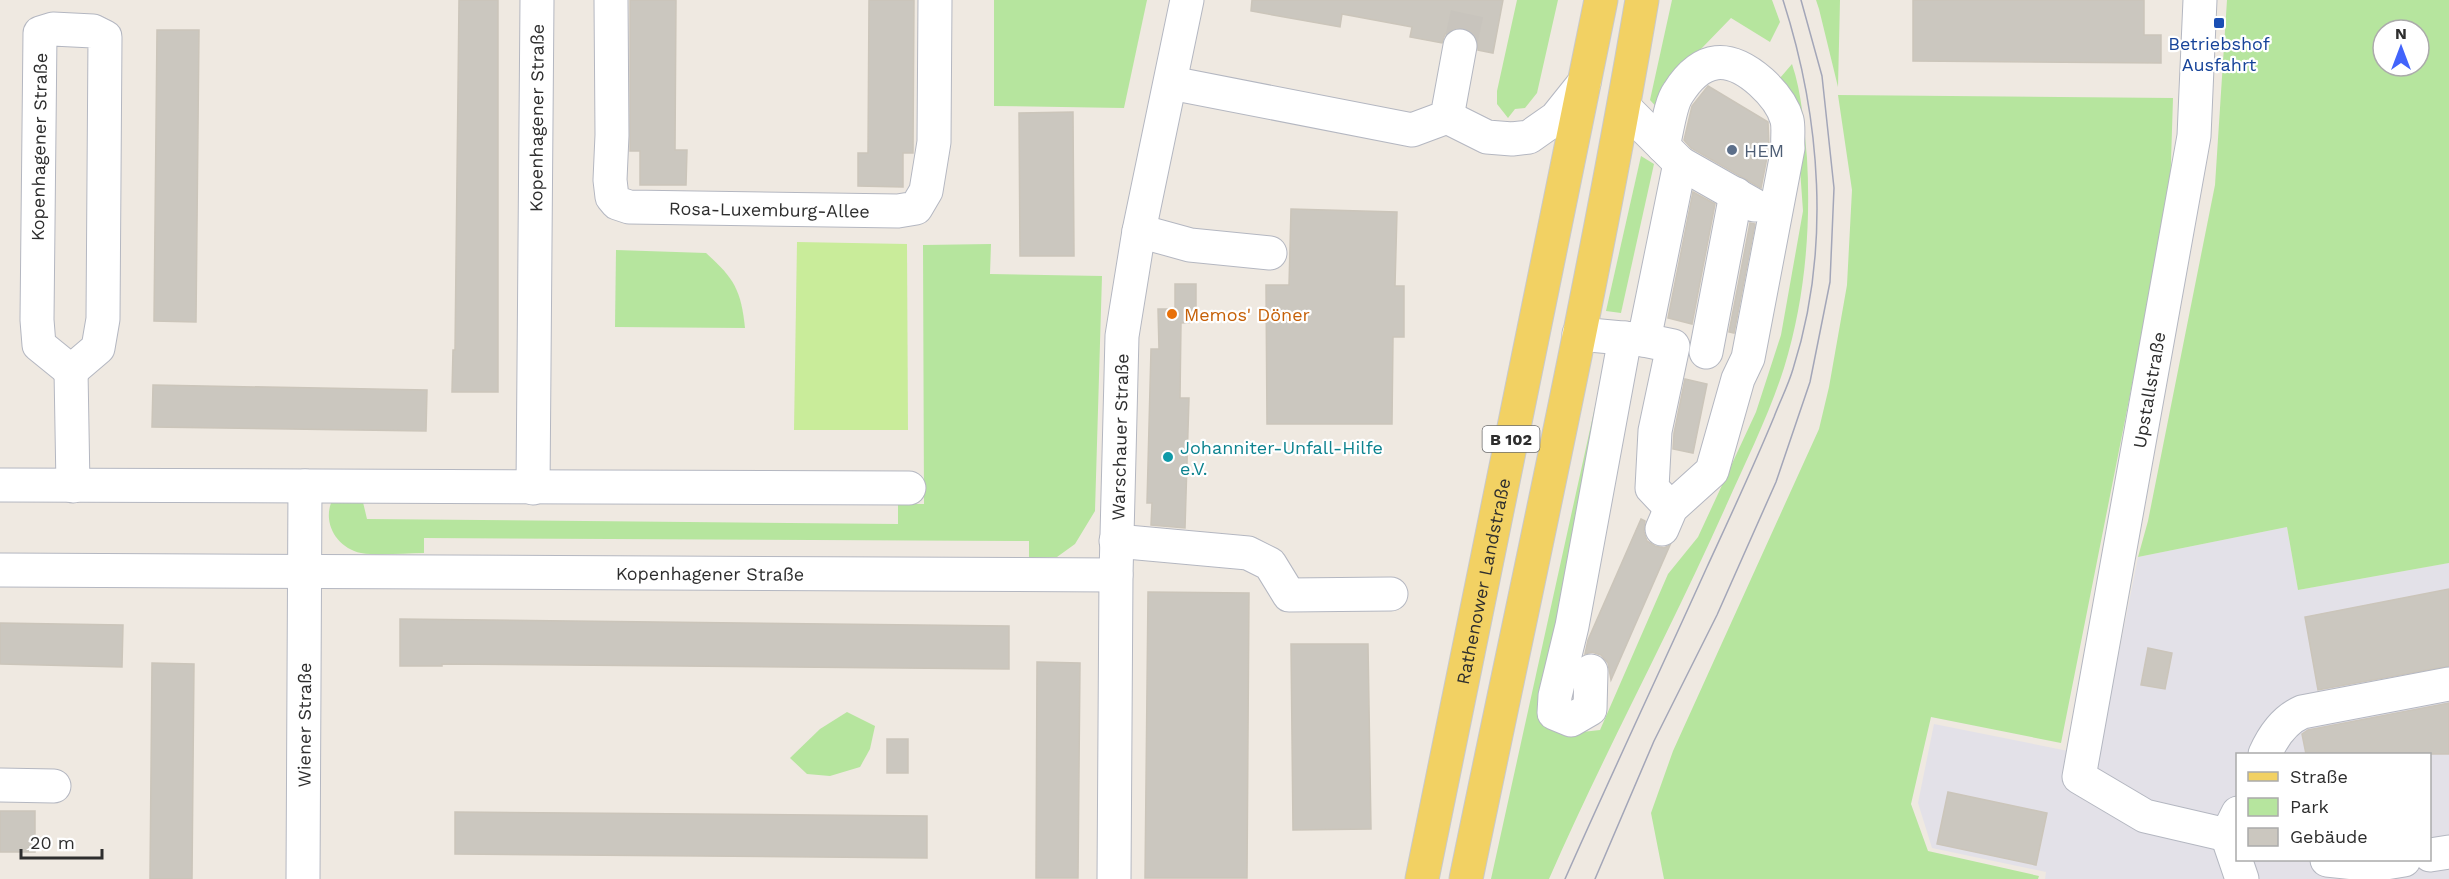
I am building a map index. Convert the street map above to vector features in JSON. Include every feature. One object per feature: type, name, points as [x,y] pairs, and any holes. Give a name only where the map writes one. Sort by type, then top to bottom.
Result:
[{"type":"main road","name":"Rathenower Landstraße","points":[[1422,879],[1601,0]]},
{"type":"main road","name":"B 102","points":[[1466,879],[1579,334],[1624,107],[1642,0]]},
{"type":"street","name":"Kopenhagener Straße","points":[[533,488],[537,0]]},
{"type":"street","name":"Rosa-Luxemburg-Allee","points":[[611,0],[610,180],[612,197],[617,203],[629,207],[898,211],[916,208],[926,191],[934,142],[935,0]]},
{"type":"street","name":"Warschauer Straße","points":[[1114,879],[1116,541],[1122,336],[1139,231],[1187,0]]},
{"type":"street","name":"Upstallstraße","points":[[2200,0],[2194,136],[2079,777],[2145,816],[2234,829]]},
{"type":"street","name":"Kopenhagener Straße","points":[[53,29],[93,31],[105,37],[103,319],[98,348],[71,371],[39,345],[37,320],[40,33],[53,29]]},
{"type":"street","points":[[1447,117],[1460,46]]},
{"type":"street","points":[[1581,674],[1572,626],[1648,341],[1671,155],[1676,94],[1698,68],[1711,63],[1728,62],[1747,69],[1773,92],[1787,120],[1788,148],[1748,358],[1738,379],[1712,471],[1666,518],[1652,488],[1655,431],[1648,341]]},
{"type":"street","points":[[1171,83],[1412,130],[1447,117],[1487,137],[1512,139],[1529,137],[1556,118],[1584,83]]},
{"type":"street","points":[[1624,107],[1671,155],[1774,216]]},
{"type":"street","points":[[1706,352],[1736,194]]},
{"type":"street","points":[[1139,231],[1190,245],[1270,253]]},
{"type":"street","points":[[1579,334],[1648,341],[1748,358]]},
{"type":"street","points":[[71,371],[73,486]]},
{"type":"street","points":[[0,485],[909,488]]},
{"type":"street","points":[[304,571],[305,486]]},
{"type":"street","points":[[1116,541],[1248,553],[1270,564],[1289,595],[1391,594]]},
{"type":"street","name":"Kopenhagener Straße","points":[[0,570],[1116,575]]},
{"type":"street","name":"Wiener Straße","points":[[303,879],[304,571]]},
{"type":"street","points":[[2265,753],[2272,739],[2284,724],[2291,717],[2302,712],[2449,684]]},
{"type":"street","points":[[0,785],[54,786]]},
{"type":"street","points":[[2431,855],[2449,852]]},
{"type":"street","points":[[2239,861],[2242,879]]},
{"type":"street","points":[[2336,861],[2373,865],[2398,861]]},
{"type":"shaded area","points":[[2287,527],[2298,590],[2449,563],[2449,879],[2045,879],[2046,872],[1932,848],[1918,803],[1934,724],[2098,757],[2138,557]]},
{"type":"green space","points":[[994,0],[1147,0],[1124,108],[994,106]]},
{"type":"green space","points":[[1517,0],[1558,0],[1537,93],[1525,108],[1515,109],[1508,118],[1497,104],[1497,91]]},
{"type":"green space","points":[[1672,0],[1772,0],[1780,22],[1770,42],[1731,18],[1671,80],[1662,113],[1650,100]]},
{"type":"green space","points":[[1816,0],[1840,0],[1838,87],[1819,9]]},
{"type":"green space","points":[[2227,0],[2449,0],[2449,563],[2298,590],[2287,527],[2138,557],[2148,521],[2215,185]]},
{"type":"green space","points":[[1792,64],[1804,122],[1808,184],[1807,237],[1797,316],[1778,386],[1705,553],[1549,879],[1491,879],[1600,384],[1564,734],[1600,730],[1668,574],[1698,537],[1756,412],[1781,335],[1803,211],[1795,99],[1780,78]]},
{"type":"green space","points":[[1838,95],[2173,98],[2170,193],[2061,743],[1931,717],[1911,804],[1928,851],[2039,876],[2038,879],[1664,879],[1651,813],[1673,751],[1819,429],[1829,387],[1847,285],[1852,190]]},
{"type":"green space","points":[[1641,156],[1654,164],[1621,313],[1606,311]]},
{"type":"green space","points":[[797,242],[907,244],[908,430],[794,430]]},
{"type":"green space","points":[[991,244],[990,274],[1102,276],[1095,511],[1075,544],[1057,557],[1029,558],[1029,541],[424,538],[424,553],[376,554],[353,550],[339,541],[334,534],[329,511],[331,503],[341,498],[362,498],[367,519],[898,524],[898,504],[924,504],[923,245]]},
{"type":"green space","points":[[616,250],[706,253],[730,278],[741,304],[745,328],[615,327]]},
{"type":"green space","points":[[847,712],[875,726],[870,749],[860,767],[830,776],[807,774],[790,758],[820,729]]},
{"type":"building","points":[[459,0],[498,0],[498,392],[452,392],[453,350],[455,350]]},
{"type":"building","points":[[630,0],[676,0],[675,150],[687,150],[686,185],[640,185],[640,151],[630,151]]},
{"type":"building","points":[[869,0],[914,0],[913,153],[903,153],[903,187],[858,186],[858,153],[868,153]]},
{"type":"building","points":[[1252,0],[1503,0],[1493,53],[1478,50],[1477,39],[1473,32],[1464,28],[1453,29],[1445,34],[1442,43],[1410,37],[1412,27],[1342,14],[1340,27],[1251,11]]},
{"type":"building","points":[[1913,0],[2144,0],[2144,35],[2161,35],[2161,63],[1913,61]]},
{"type":"building","points":[[157,30],[199,30],[196,322],[154,321]]},
{"type":"building","points":[[1708,86],[1768,122],[1769,147],[1761,188],[1691,148],[1684,140],[1692,106]]},
{"type":"building","points":[[1073,112],[1074,256],[1020,256],[1019,113]]},
{"type":"building","points":[[1693,192],[1715,204],[1692,324],[1668,318]]},
{"type":"building","points":[[1291,209],[1397,212],[1395,286],[1404,286],[1404,337],[1393,337],[1392,424],[1267,424],[1266,285],[1289,285]]},
{"type":"building","points":[[1750,223],[1755,224],[1734,333],[1729,332]]},
{"type":"building","name":"Johanniter-Unfall-Hilfe e.V.","points":[[1175,284],[1196,284],[1196,322],[1181,323],[1180,398],[1189,398],[1185,528],[1151,525],[1152,503],[1147,503],[1151,349],[1159,349],[1158,309],[1175,309]]},
{"type":"building","points":[[1685,379],[1707,384],[1693,453],[1673,449]]},
{"type":"building","points":[[153,385],[427,390],[426,431],[152,427]]},
{"type":"building","points":[[1641,519],[1645,521],[1644,532],[1647,541],[1664,548],[1670,545],[1611,680],[1608,663],[1601,655],[1592,652],[1585,654],[1588,640]]},
{"type":"building","points":[[2449,589],[2449,666],[2318,690],[2305,617]]},
{"type":"building","points":[[1148,592],[1249,593],[1247,878],[1145,878]]},
{"type":"building","points":[[400,619],[1009,626],[1009,669],[442,664],[442,666],[400,666]]},
{"type":"building","points":[[0,623],[123,625],[122,667],[0,664]]},
{"type":"building","points":[[1291,644],[1368,644],[1371,829],[1293,830]]},
{"type":"building","points":[[2148,648],[2172,653],[2165,689],[2141,685]]},
{"type":"building","points":[[1037,662],[1080,663],[1078,878],[1036,878]]},
{"type":"building","points":[[152,663],[194,664],[192,879],[150,879]]},
{"type":"building","points":[[2449,703],[2449,754],[2306,753],[2302,734],[2308,730]]},
{"type":"building","points":[[887,739],[908,739],[908,773],[887,773]]},
{"type":"building","points":[[1948,792],[2047,813],[2036,865],[1937,844]]},
{"type":"building","points":[[0,811],[35,811],[35,852],[0,852]]},
{"type":"building","points":[[455,812],[927,816],[927,858],[455,854]]},
{"type":"tunnel","points":[[1460,46],[1470,0]]},
{"type":"tram line","points":[[1565,879],[1758,455],[1791,375],[1805,324],[1813,278],[1817,231],[1813,137],[1796,45],[1783,0]]},
{"type":"tram line","points":[[1595,879],[1654,741],[1717,615],[1776,482],[1810,382],[1830,282],[1834,188],[1822,76],[1801,0]]},
{"type":"place","name":"Betriebshof Ausfahrt","points":[[2219,23]]},
{"type":"place","name":"HEM","points":[[1732,150]]},
{"type":"place","name":"Memos' Döner","points":[[1172,314]]},
{"type":"place","name":"Johanniter-Unfall-Hilfe e.V.","points":[[1168,457]]}]
